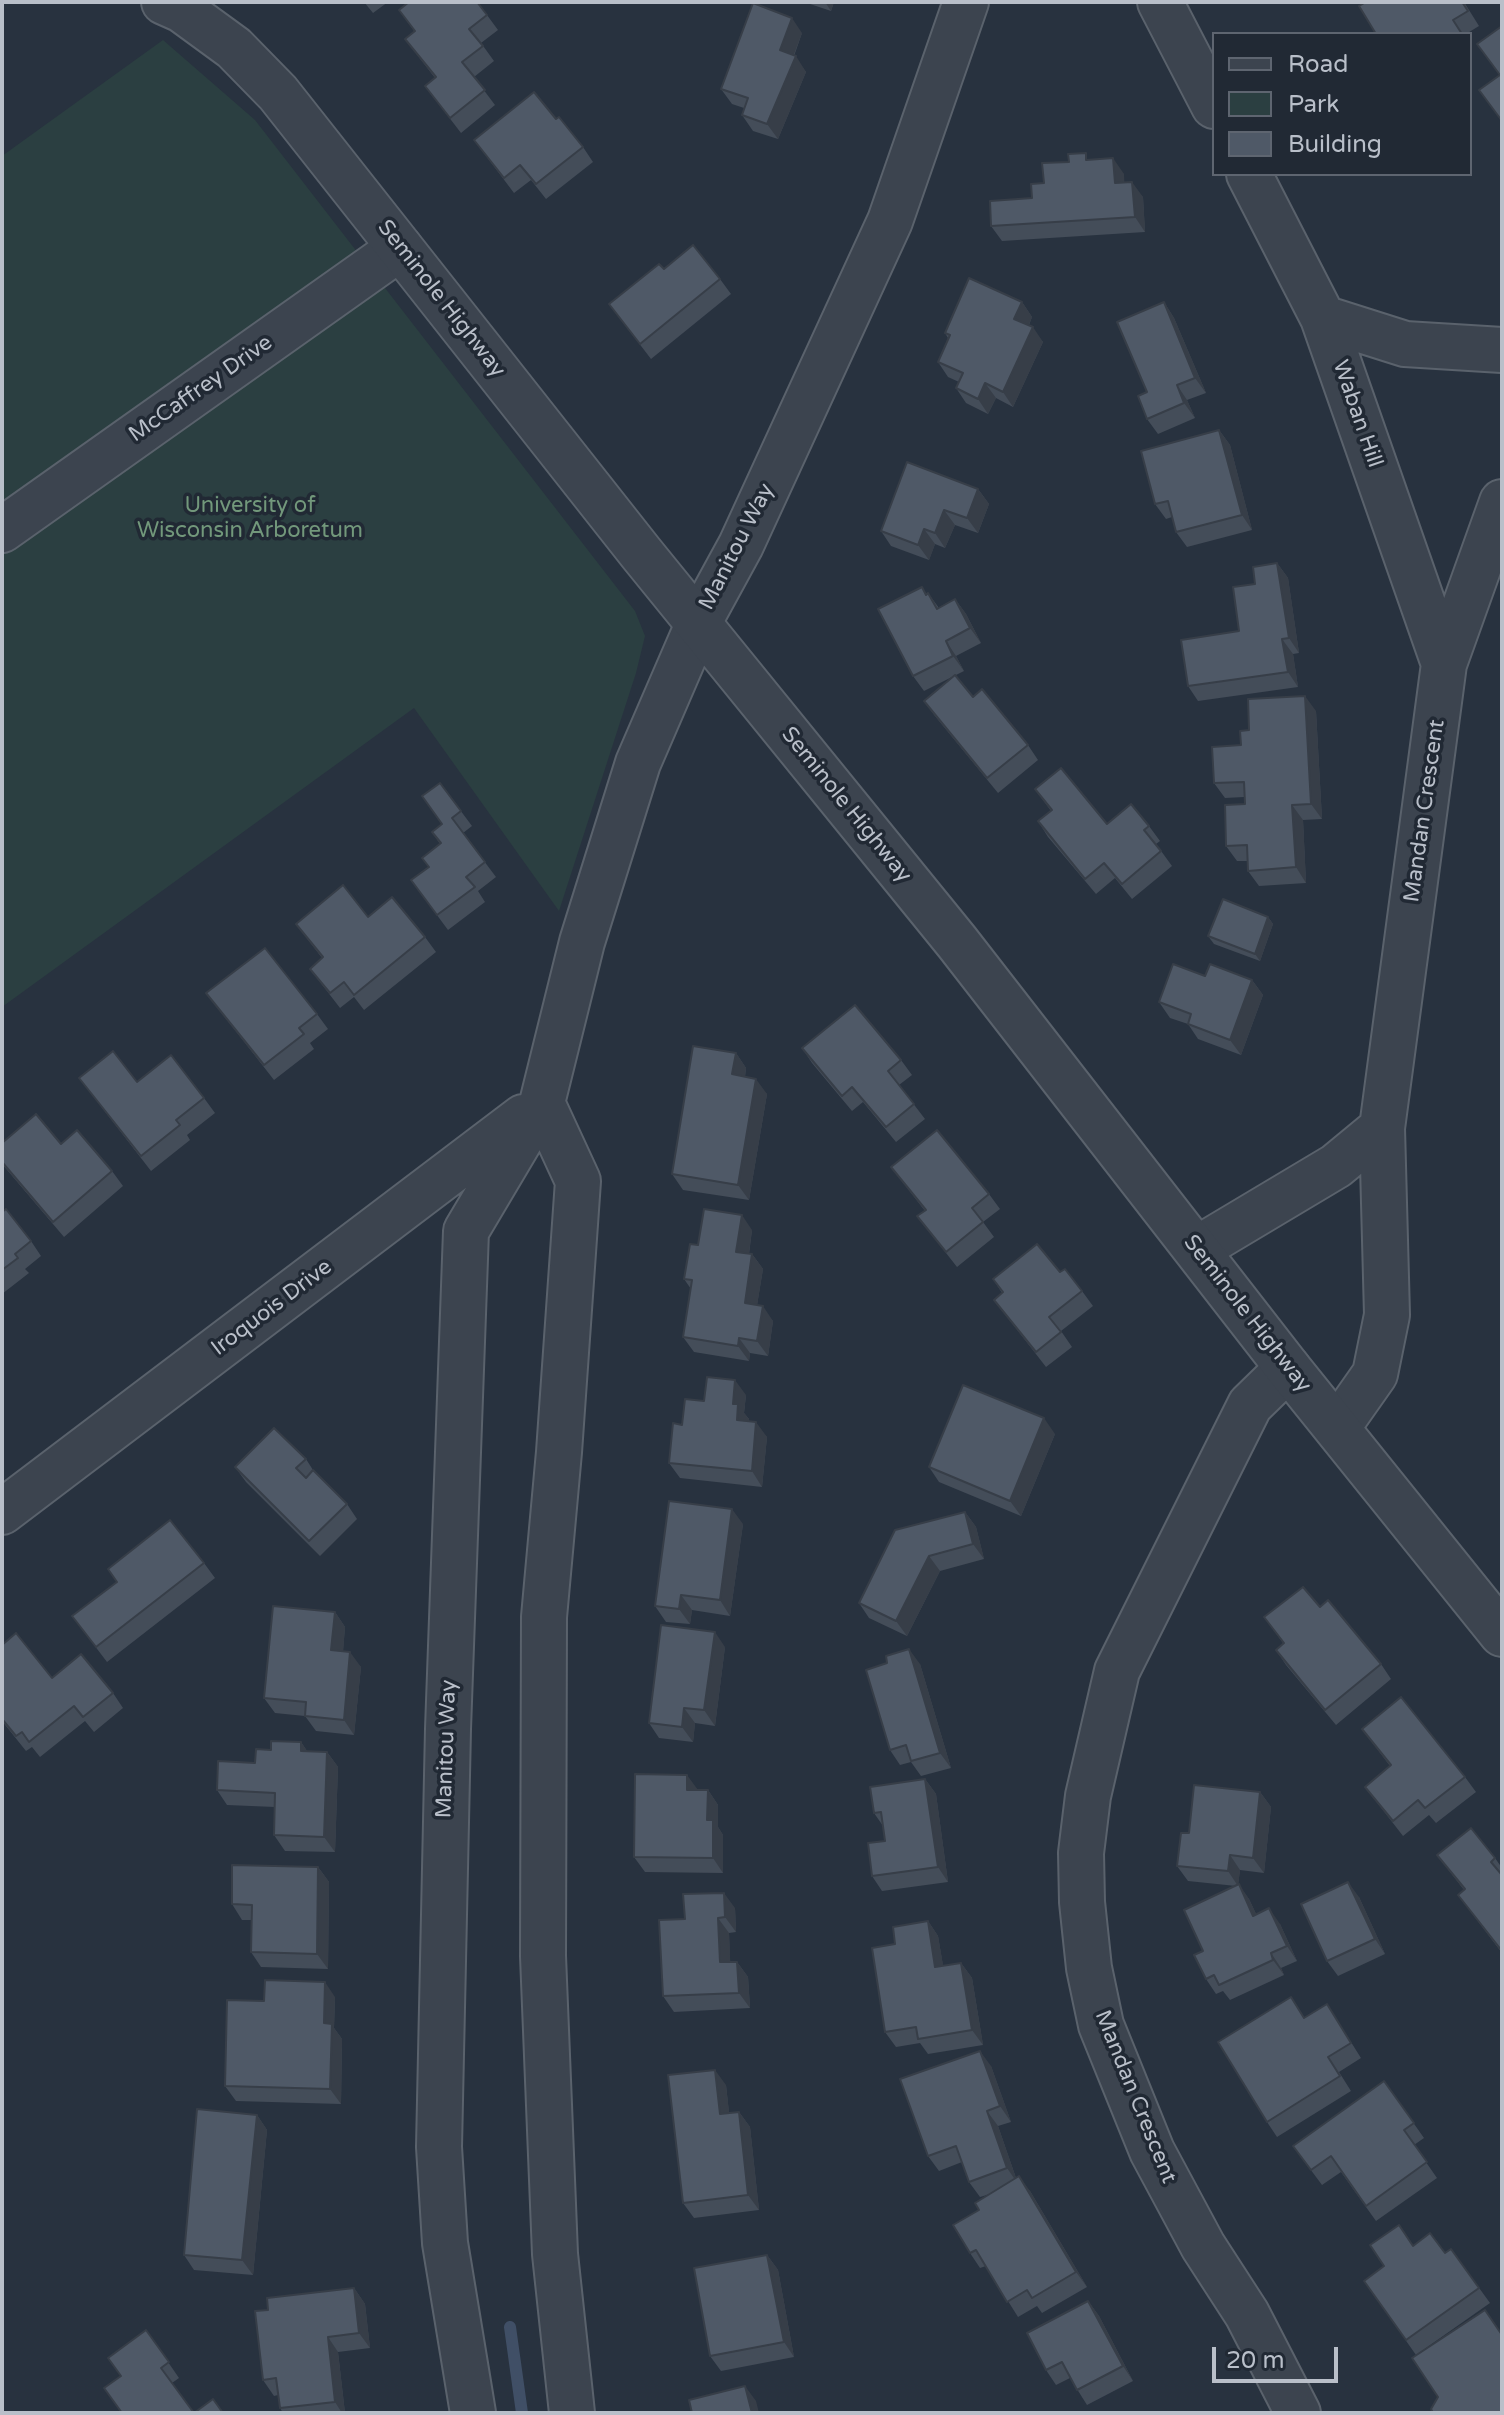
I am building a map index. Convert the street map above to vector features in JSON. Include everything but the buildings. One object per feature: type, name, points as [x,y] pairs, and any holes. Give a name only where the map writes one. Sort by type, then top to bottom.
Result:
[{"type":"street","name":"Seminole Highway","points":[[164,2],[182,10],[234,48],[278,93],[641,553],[957,942],[1288,1368],[1502,1634]]},
{"type":"street","points":[[209,2],[234,48]]},
{"type":"street","name":"Manitou Way","points":[[468,2404],[445,2243],[439,2147],[448,1729],[466,1231],[542,1103],[582,942],[638,763],[699,622],[741,545],[890,221],[966,2]]},
{"type":"street","points":[[1160,2],[1212,102]]},
{"type":"street","name":"Waban Hill","points":[[1250,176],[1323,318],[1444,664]]},
{"type":"street","name":"McCaffrey Drive","points":[[2,530],[400,248]]},
{"type":"street","points":[[1323,318],[1405,344],[1502,350]]},
{"type":"street","name":"Mandan Crescent","points":[[1337,1428],[1375,1374],[1387,1315],[1382,1128],[1444,664],[1502,502]]},
{"type":"street","points":[[542,1103],[578,1181],[544,1617],[543,1956],[555,2254],[572,2413]]},
{"type":"street","name":"Iroquois Drive","points":[[2,1512],[542,1103]]},
{"type":"street","points":[[1197,1249],[1336,1166],[1382,1128]]},
{"type":"street","name":"Mandan Crescent","points":[[1288,1368],[1250,1405],[1117,1671],[1088,1796],[1081,1853],[1082,1902],[1089,1968],[1101,2025],[1152,2151],[1203,2246],[1247,2314],[1298,2413]]},
{"type":"green space","name":"University of Wisconsin Arboretum","points":[[163,40],[255,120],[635,611],[645,636],[636,673],[559,911],[414,708],[2,1007],[2,156]]},
{"type":"waterway","points":[[510,2327],[522,2413]]}]
